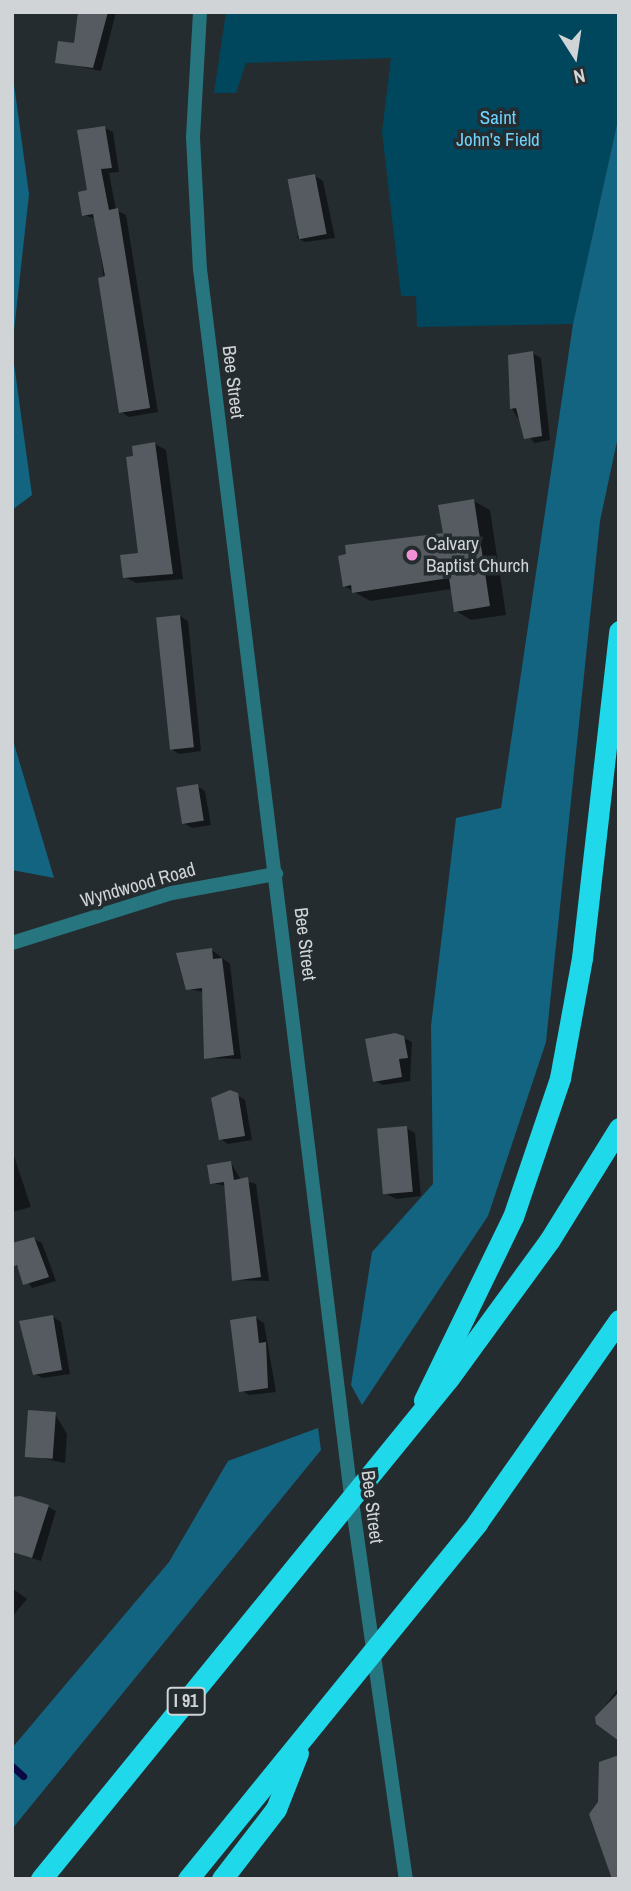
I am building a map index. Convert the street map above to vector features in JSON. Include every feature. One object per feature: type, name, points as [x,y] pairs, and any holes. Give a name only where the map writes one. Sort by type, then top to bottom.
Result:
[{"type":"highway","points":[[418,1416],[444,1348],[513,1217],[560,1078],[582,958],[619,631]]},
{"type":"highway","name":"I 91","points":[[41,1879],[418,1416],[529,1270],[619,1128]]},
{"type":"highway","points":[[188,1879],[500,1493],[619,1320]]},
{"type":"highway","points":[[222,1879],[276,1809],[302,1740]]},
{"type":"street","name":"Bee Street","points":[[200,12],[193,114],[195,220],[350,1487],[406,1879]]},
{"type":"street","name":"Wyndwood Road","points":[[12,943],[172,893],[276,874]]},
{"type":"green space","name":"Saint John's Field","points":[[226,12],[619,12],[619,115],[573,324],[417,327],[416,296],[401,296],[382,132],[391,58],[246,63],[236,93],[214,93]]},
{"type":"shaded area","points":[[12,70],[29,194],[12,349]]},
{"type":"shaded area","points":[[619,115],[619,432],[600,521],[546,1042],[488,1216],[362,1405],[351,1385],[372,1252],[433,1184],[431,1026],[456,818],[501,808],[573,324]]},
{"type":"shaded area","points":[[12,349],[32,495],[12,510]]},
{"type":"shaded area","points":[[12,737],[54,878],[12,870]]},
{"type":"shaded area","points":[[318,1428],[321,1450],[12,1829],[12,1748],[169,1562],[228,1461]]},
{"type":"building","points":[[78,12],[108,12],[93,68],[55,63],[58,41],[74,43]]},
{"type":"building","points":[[105,126],[112,168],[101,169],[109,210],[118,208],[150,408],[119,413],[98,278],[105,276],[93,214],[82,216],[78,192],[87,190],[77,130]]},
{"type":"building","points":[[315,174],[327,234],[299,239],[288,179]]},
{"type":"building","points":[[533,351],[542,436],[524,439],[516,408],[510,409],[508,355]]},
{"type":"building","points":[[155,442],[173,574],[123,578],[120,555],[138,553],[126,457],[133,456],[132,446]]},
{"type":"building","name":"Calvary Baptist Church","points":[[474,499],[490,606],[454,612],[449,578],[352,593],[351,585],[343,587],[338,556],[346,554],[345,545],[443,533],[438,505]]},
{"type":"building","points":[[180,615],[194,747],[170,750],[156,618]]},
{"type":"building","points":[[198,784],[204,821],[182,824],[176,787]]},
{"type":"building","points":[[212,948],[213,959],[222,958],[234,1055],[204,1059],[202,988],[186,990],[176,953]]},
{"type":"building","points":[[395,1033],[404,1036],[408,1058],[399,1059],[402,1077],[373,1082],[365,1039]]},
{"type":"building","points":[[230,1090],[238,1093],[245,1136],[219,1140],[211,1098]]},
{"type":"building","points":[[407,1126],[413,1192],[383,1194],[377,1129]]},
{"type":"building","points":[[231,1161],[234,1180],[248,1177],[261,1277],[232,1281],[224,1182],[210,1184],[207,1165]]},
{"type":"building","points":[[34,1237],[49,1277],[23,1285],[17,1265],[12,1267],[12,1243]]},
{"type":"building","points":[[53,1315],[62,1370],[33,1375],[19,1321]]},
{"type":"building","points":[[256,1316],[259,1343],[266,1342],[268,1388],[239,1392],[230,1320]]},
{"type":"building","points":[[28,1410],[56,1412],[53,1459],[25,1457]]},
{"type":"building","points":[[20,1496],[49,1505],[32,1558],[12,1552],[12,1497]]},
{"type":"building","points":[[619,1692],[619,1741],[596,1724],[595,1717]]},
{"type":"building","points":[[619,1755],[619,1879],[612,1879],[589,1814],[598,1802],[599,1762]]},
{"type":"waterway","points":[[12,1766],[23,1776]]},
{"type":"place","name":"Calvary Baptist Church","points":[[412,555]]}]
